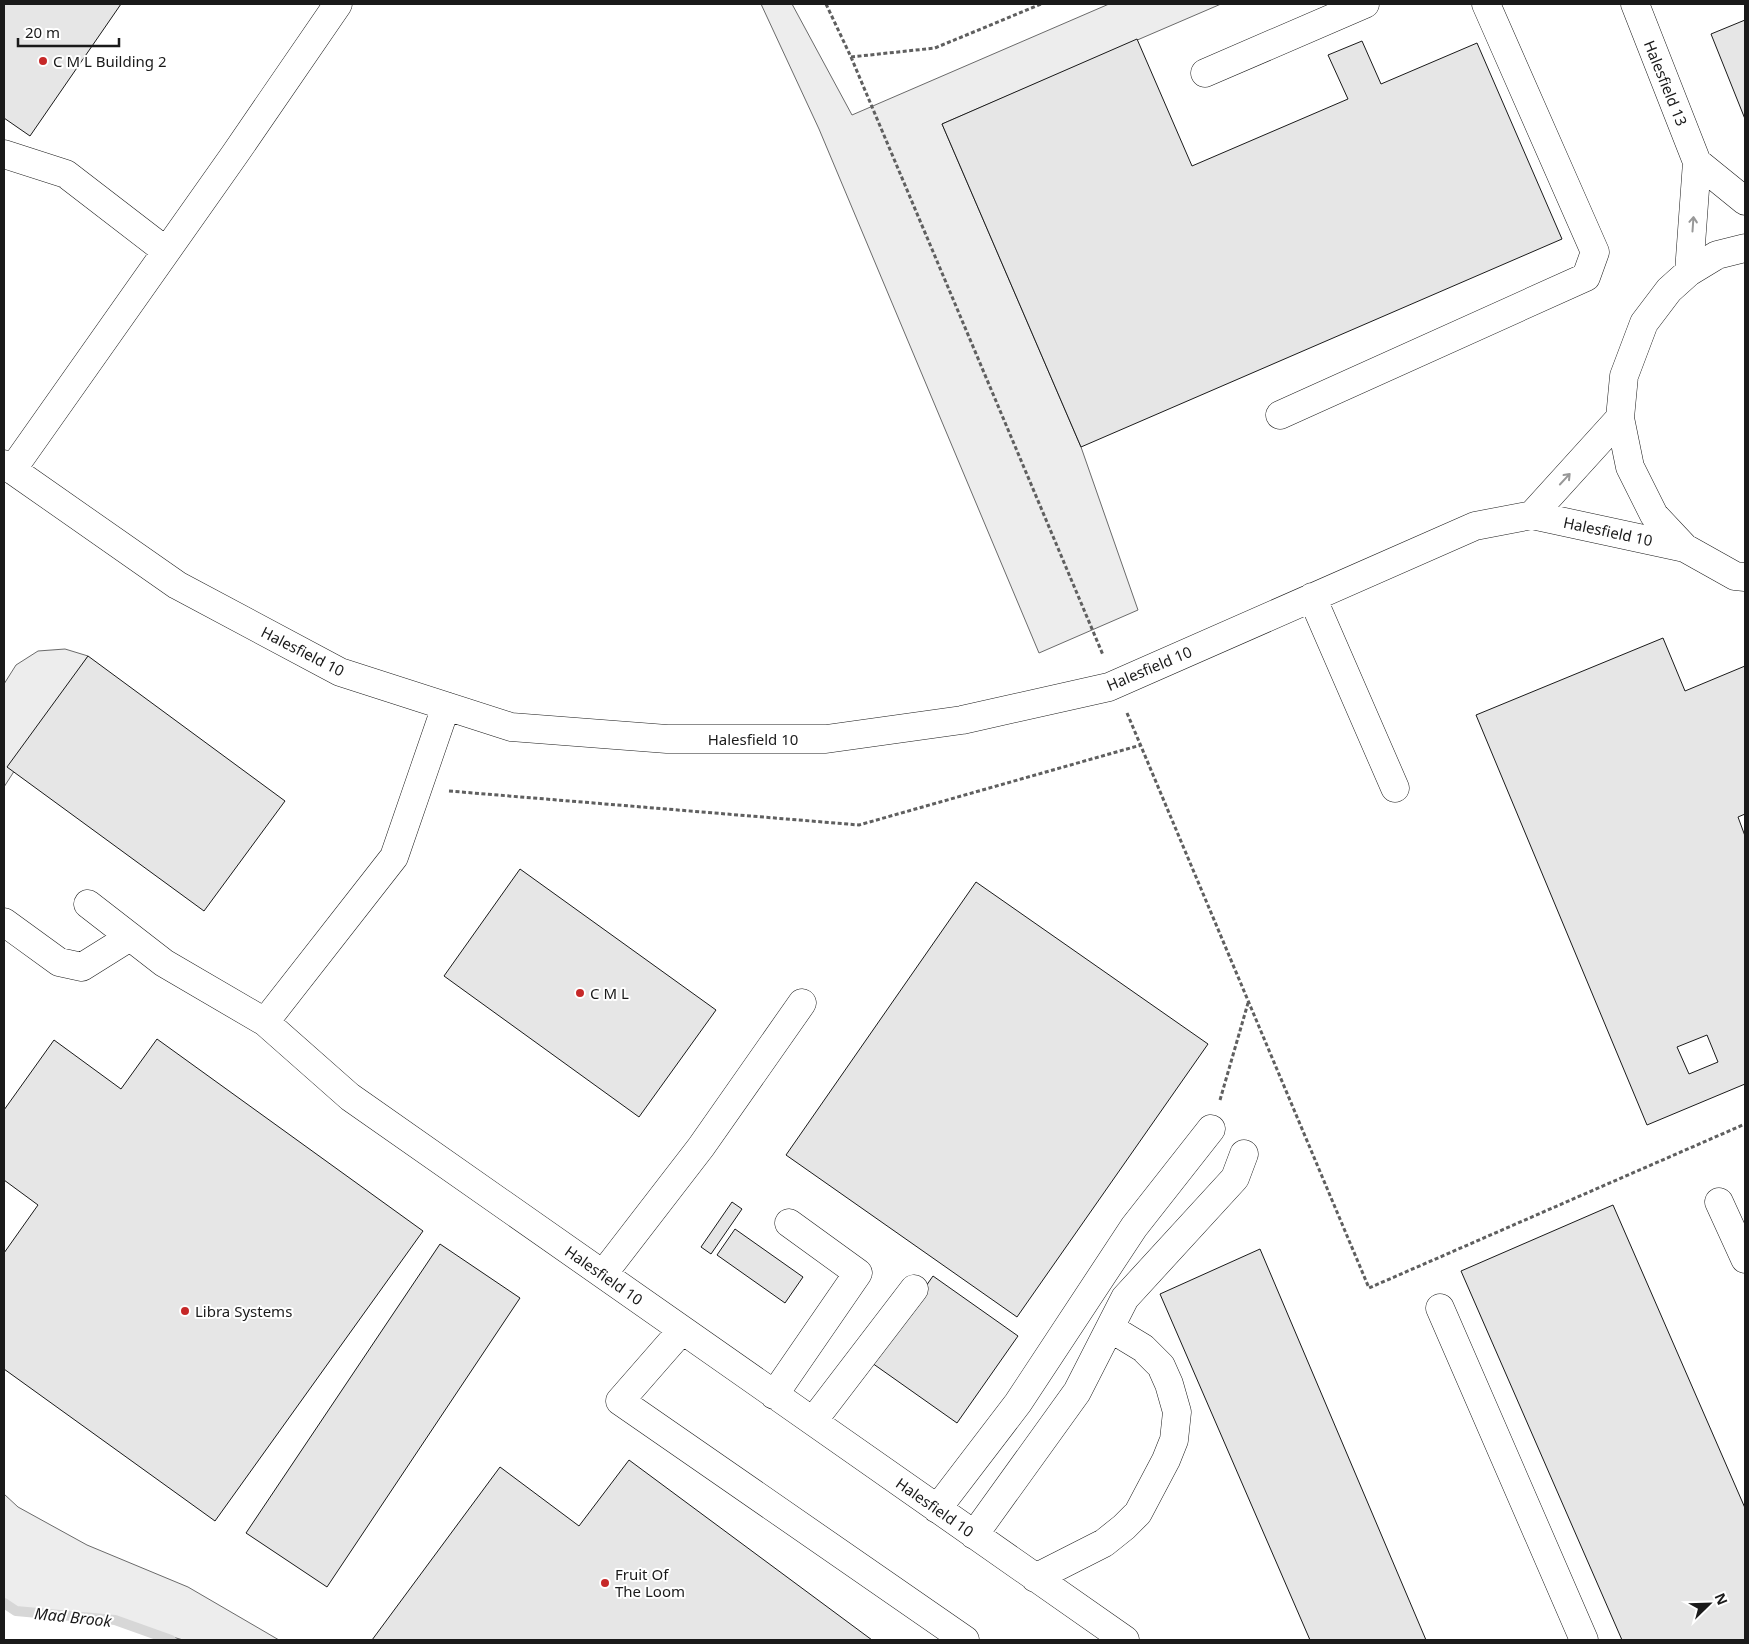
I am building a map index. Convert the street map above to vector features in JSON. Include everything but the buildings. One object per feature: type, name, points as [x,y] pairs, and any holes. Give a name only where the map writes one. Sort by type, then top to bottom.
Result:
[{"type":"street","points":[[8,467],[166,251],[338,4]]},
{"type":"street","points":[[1205,73],[1365,4]]},
{"type":"street","points":[[1280,415],[1586,277],[1595,252],[1486,4]]},
{"type":"street","name":"Halesfield 13","points":[[1635,4],[1697,162]]},
{"type":"street","points":[[4,154],[66,174],[166,251]]},
{"type":"street","points":[[1697,162],[1745,202]]},
{"type":"street","points":[[1690,272],[1697,162]]},
{"type":"street","points":[[1745,248],[1717,255],[1690,272],[1669,290],[1644,323],[1624,376],[1620,418],[1630,467],[1654,515],[1685,548],[1735,576],[1745,578]]},
{"type":"street","points":[[1532,515],[1620,418]]},
{"type":"street","name":"Halesfield 10","points":[[8,467],[177,586],[340,672],[511,727],[667,740],[826,739],[962,720],[1109,687],[1475,526],[1532,515],[1685,548]]},
{"type":"street","points":[[1312,597],[1395,788]]},
{"type":"street","points":[[265,1022],[394,857],[446,706]]},
{"type":"street","name":"Halesfield 10","points":[[88,904],[164,963],[265,1022],[350,1097],[1125,1640]]},
{"type":"street","points":[[4,922],[59,962],[82,967],[130,937]]},
{"type":"street","points":[[603,1274],[701,1148],[802,1004]]},
{"type":"street","points":[[937,1509],[1018,1403],[1134,1227],[1211,1129]]},
{"type":"street","points":[[974,1534],[1077,1392],[1126,1298],[1235,1178],[1244,1154]]},
{"type":"street","points":[[1719,1202],[1745,1259]]},
{"type":"street","points":[[774,1395],[858,1273],[789,1223]]},
{"type":"street","points":[[813,1421],[914,1289]]},
{"type":"street","points":[[1440,1308],[1584,1640]]},
{"type":"street","points":[[1036,1578],[1104,1543],[1138,1513],[1166,1460],[1174,1440],[1176,1412],[1169,1384],[1161,1366],[1143,1348],[1110,1328]]},
{"type":"street","points":[[682,1330],[620,1401],[965,1640]]},
{"type":"path","points":[[826,4],[851,57],[1103,656]]},
{"type":"path","points":[[851,57],[935,48],[1041,4]]},
{"type":"path","points":[[1127,712],[1369,1288],[1745,1124]]},
{"type":"path","points":[[418,788],[859,825],[1141,746]]},
{"type":"path","points":[[1211,1129],[1248,1002]]},
{"type":"shaded area","points":[[761,4],[792,4],[852,115],[1109,4],[1221,4],[942,124],[1081,447],[1138,610],[1039,653],[819,129]]},
{"type":"shaded area","points":[[65,649],[88,656],[4,787],[4,684],[16,665],[38,651]]},
{"type":"shaded area","points":[[4,1494],[18,1507],[87,1545],[188,1587],[279,1640],[183,1640],[115,1620],[16,1611],[4,1603]]},
{"type":"waterway","name":"Mad Brook","points":[[4,1603],[16,1611],[115,1620],[171,1640]]},
{"type":"place","name":"C M L Building 2","points":[[43,61]]},
{"type":"place","name":"C M L","points":[[580,993]]},
{"type":"place","name":"Libra Systems","points":[[185,1311]]},
{"type":"place","name":"Fruit Of The Loom","points":[[605,1583]]}]
